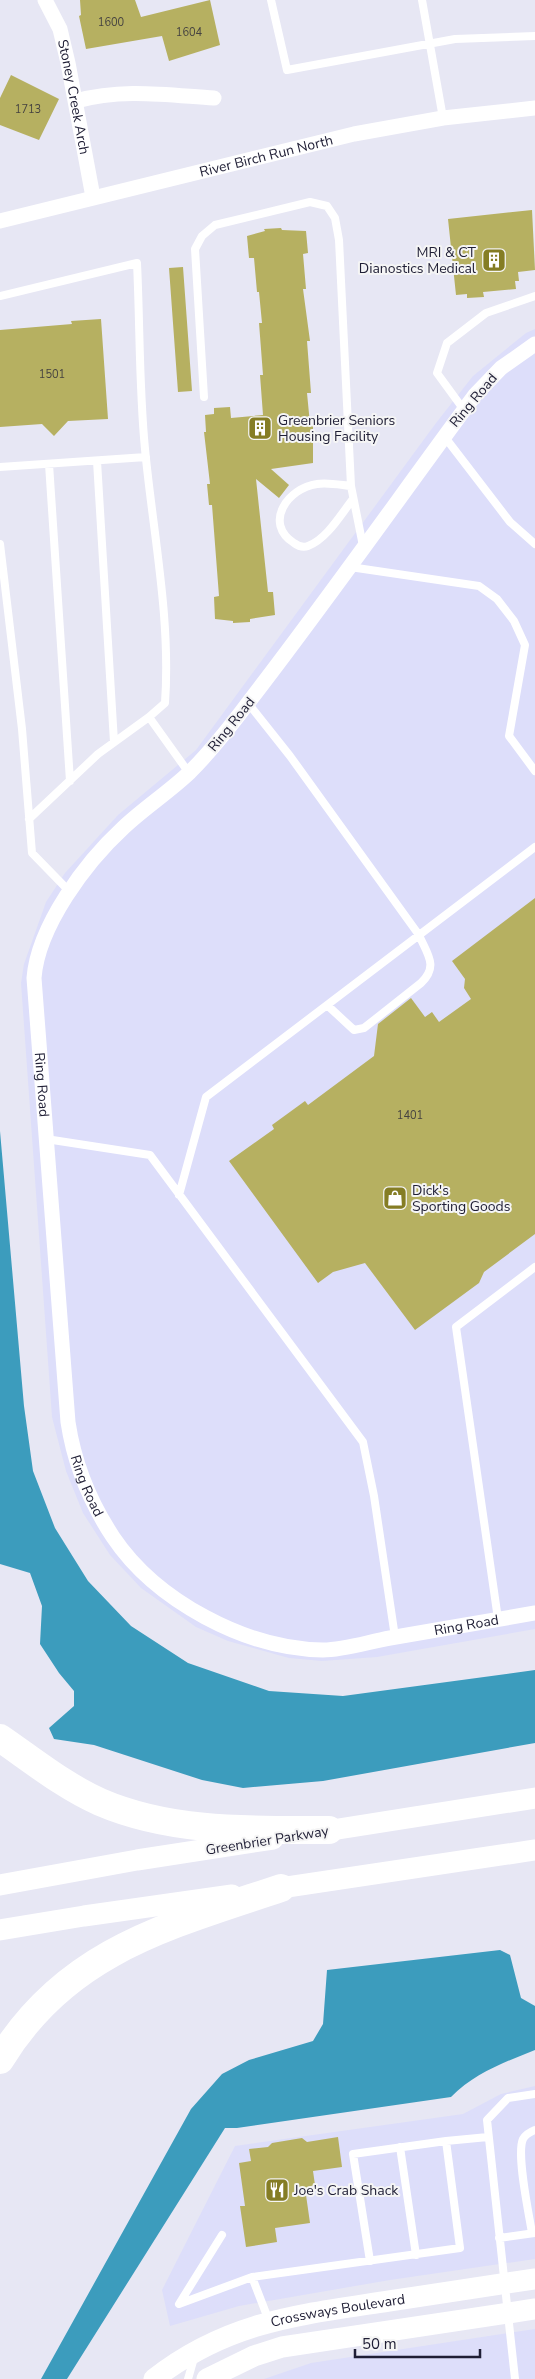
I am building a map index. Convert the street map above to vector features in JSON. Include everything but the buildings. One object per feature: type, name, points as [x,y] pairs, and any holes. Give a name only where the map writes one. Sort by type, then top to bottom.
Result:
[{"type":"highway","points":[[0,1738],[80,1792],[120,1810],[153,1820],[224,1830],[329,1830]]},
{"type":"highway","points":[[0,2060],[24,2024],[55,1992],[109,1953],[171,1925],[281,1888]]},
{"type":"main road","name":"Greenbrier Parkway","points":[[0,1885],[136,1860],[535,1798]]},
{"type":"main road","points":[[0,1930],[535,1850]]},
{"type":"main road","name":"Crossways Boulevard","points":[[154,2379],[196,2351],[240,2330],[269,2321],[306,2313],[535,2278]]},
{"type":"main road","name":"Crossways Boulevard","points":[[207,2379],[254,2356],[282,2348],[535,2309]]},
{"type":"street","name":"Stoney Creek Arch","points":[[45,0],[60,29],[76,101],[93,198]]},
{"type":"street","points":[[76,101],[96,95],[121,92],[214,98]]},
{"type":"street","name":"River Birch Run North","points":[[0,221],[354,134],[443,118],[535,108]]},
{"type":"street","name":"Ring Road","points":[[535,344],[501,368],[474,395],[248,703],[207,754],[189,773],[100,850],[70,892],[41,944],[35,966],[46,1139],[66,1400],[71,1442],[88,1489],[114,1538],[158,1585],[186,1606],[249,1637],[283,1646],[324,1650],[535,1613]]},
{"type":"lane","points":[[271,0],[288,70],[455,39],[535,36]]},
{"type":"lane","points":[[422,0],[443,118]]},
{"type":"lane","points":[[204,397],[195,249],[202,236],[216,224],[294,205],[310,202],[327,206],[335,218],[339,240],[351,486],[363,546]]},
{"type":"lane","points":[[0,296],[137,263],[146,458],[163,602],[165,703],[98,754],[29,819]]},
{"type":"lane","points":[[464,410],[438,373],[447,342],[486,313],[535,296]]},
{"type":"lane","points":[[444,436],[510,522],[535,544]]},
{"type":"lane","points":[[0,467],[146,458]]},
{"type":"lane","points":[[97,461],[114,742]]},
{"type":"lane","points":[[49,464],[70,781]]},
{"type":"lane","points":[[351,486],[317,484],[301,490],[281,511],[279,522],[284,536],[299,546],[308,546],[324,535],[353,499]]},
{"type":"lane","points":[[0,544],[22,729],[32,853],[70,892]]},
{"type":"lane","points":[[348,567],[479,586],[497,599],[514,621],[525,645],[508,736],[535,771]]},
{"type":"lane","points":[[248,703],[290,756],[419,935],[432,963],[429,976],[364,1028],[354,1030],[327,1005]]},
{"type":"lane","points":[[148,717],[189,773]]},
{"type":"lane","points":[[179,1195],[206,1097],[535,847]]},
{"type":"lane","points":[[46,1139],[150,1155],[363,1442],[374,1496],[395,1637]]},
{"type":"lane","points":[[498,1619],[456,1327],[535,1267]]},
{"type":"lane","points":[[515,2379],[487,2120],[508,2098],[535,2094]]},
{"type":"lane","points":[[499,2238],[534,2233],[520,2154],[523,2140],[529,2132],[535,2130]]},
{"type":"lane","points":[[370,2261],[353,2154],[446,2140],[488,2137]]},
{"type":"lane","points":[[222,2235],[179,2304],[252,2278],[460,2248],[446,2140]]},
{"type":"lane","points":[[400,2147],[416,2255]]},
{"type":"lane","points":[[252,2278],[269,2321]]},
{"type":"lane","points":[[188,2379],[196,2351]]},
{"type":"shaded area","points":[[535,329],[535,1629],[377,1657],[322,1661],[289,1658],[228,1641],[196,1627],[141,1588],[110,1555],[83,1513],[66,1471],[52,1417],[21,983],[24,964],[46,902],[65,873],[118,815],[196,750],[436,423],[473,376],[526,333]]},
{"type":"shaded area","points":[[535,2086],[535,2259],[390,2280],[239,2306],[170,2326],[162,2290],[235,2146],[463,2114],[501,2094]]},
{"type":"shaded area","points":[[535,2329],[535,2379],[264,2379],[311,2363]]},
{"type":"water","points":[[0,1131],[24,1406],[33,1471],[55,1528],[88,1581],[131,1626],[188,1663],[269,1691],[343,1696],[535,1670],[535,1743],[323,1781],[243,1788],[202,1780],[94,1745],[54,1739],[49,1728],[74,1706],[74,1691],[59,1673],[40,1644],[42,1606],[30,1573],[0,1564]]},
{"type":"water","points":[[500,1950],[510,1955],[521,1998],[535,2006],[535,2050],[480,2075],[451,2097],[237,2128],[225,2128],[67,2379],[41,2379],[191,2109],[222,2074],[249,2060],[313,2041],[323,2024],[327,1970]]},
{"type":"place","name":"MRI & CT Dianostics Medical","points":[[494,260]]},
{"type":"place","name":"Greenbrier Seniors Housing Facility","points":[[260,428]]},
{"type":"place","name":"Dick's Sporting Goods","points":[[395,1198]]},
{"type":"place","name":"Joe's Crab Shack","points":[[277,2190]]}]
